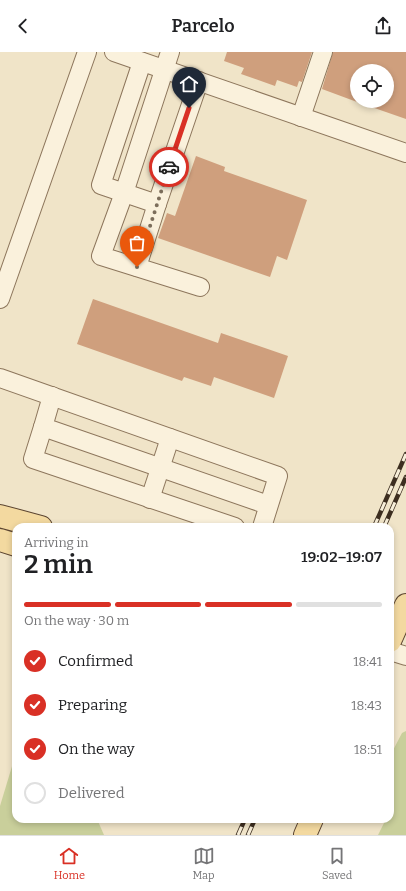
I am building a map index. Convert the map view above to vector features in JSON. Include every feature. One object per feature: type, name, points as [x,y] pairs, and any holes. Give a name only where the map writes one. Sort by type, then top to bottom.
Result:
[{"type":"main road","points":[[0,516],[26,523]]},
{"type":"main road","points":[[0,540],[12,544]]},
{"type":"main road","points":[[394,632],[406,605]]},
{"type":"main road","points":[[305,835],[310,823]]},
{"type":"street","points":[[0,299],[87,52]]},
{"type":"street","points":[[114,52],[406,153]]},
{"type":"street","points":[[170,52],[124,193],[101,256],[200,287]]},
{"type":"street","points":[[301,117],[323,52]]},
{"type":"street","points":[[142,62],[101,185],[157,204]]},
{"type":"street","points":[[137,267],[199,81]]},
{"type":"street","points":[[0,378],[278,476],[263,523]]},
{"type":"street","points":[[52,396],[33,459],[223,523]]},
{"type":"street","points":[[43,427],[268,505]]},
{"type":"street","points":[[150,499],[170,438]]},
{"type":"street","points":[[394,652],[406,656]]},
{"type":"green space","points":[[406,731],[406,835],[378,835],[384,823],[394,823],[394,748],[402,733]]},
{"type":"green space","points":[[12,766],[12,823],[99,823],[104,835],[0,835],[0,806]]},
{"type":"building","points":[[227,52],[312,52],[302,82],[299,81],[297,87],[277,80],[275,86],[241,74],[244,68],[224,61]]},
{"type":"building","points":[[333,52],[406,52],[406,119],[374,108],[394,108],[394,64],[350,64],[350,99],[322,89]]},
{"type":"building","points":[[196,156],[225,167],[224,171],[307,200],[287,260],[277,256],[270,277],[158,238],[167,213],[175,216]]},
{"type":"building","points":[[93,299],[218,343],[221,333],[288,356],[274,398],[214,377],[211,386],[184,377],[182,381],[77,344]]},
{"type":"railway","points":[[376,523],[406,454]]},
{"type":"railway","points":[[386,523],[406,477]]},
{"type":"railway","points":[[238,835],[243,823]]},
{"type":"railway","points":[[248,835],[253,823]]},
{"type":"way so far","points":[[137,267],[169,167]]},
{"type":"route","points":[[169,167],[189,108]]}]
